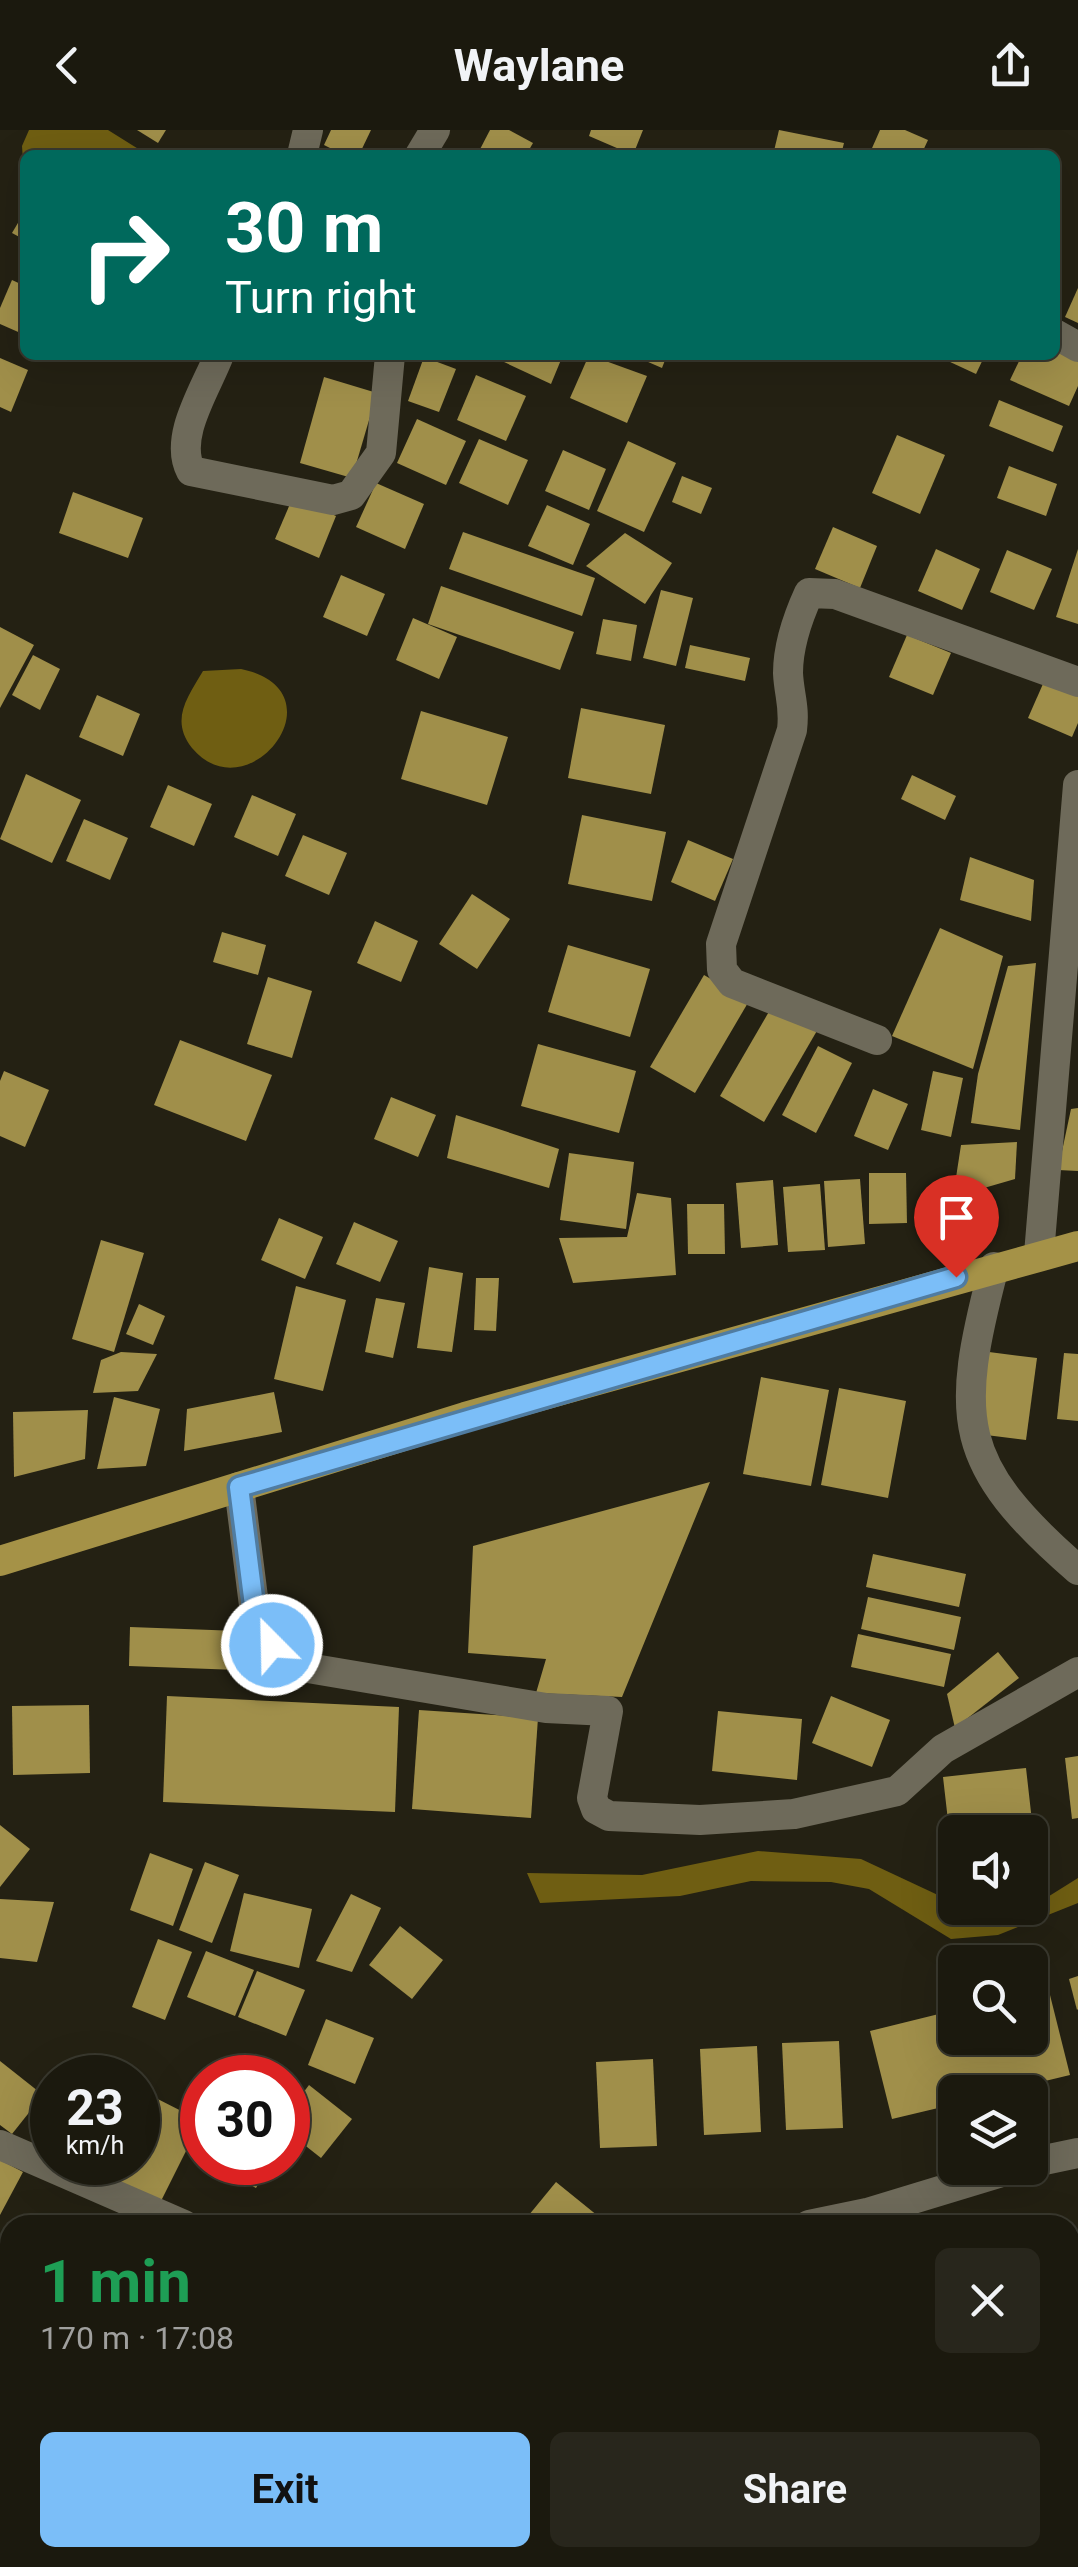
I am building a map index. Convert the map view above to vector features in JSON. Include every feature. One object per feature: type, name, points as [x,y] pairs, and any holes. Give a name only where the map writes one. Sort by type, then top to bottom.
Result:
[{"type":"highway","points":[[0,1561],[994,1266],[1078,1246]]},
{"type":"street","points":[[218,360],[184,441],[183,456],[191,471],[333,500],[351,495],[381,453],[390,360]]},
{"type":"street","points":[[877,1040],[732,982],[722,970],[721,944],[792,730],[796,705],[788,679],[789,657],[809,594],[835,594],[1078,682]]},
{"type":"street","points":[[1039,1254],[1078,785]]},
{"type":"street","points":[[994,1266],[976,1333],[968,1413],[982,1464],[1026,1525],[1078,1570]]},
{"type":"street","points":[[239,1487],[256,1621],[272,1645],[308,1668],[546,1708],[596,1707],[608,1712],[592,1798],[596,1808],[609,1816],[700,1820],[794,1814],[897,1791],[943,1749],[1078,1672]]},
{"type":"street","points":[[0,2144],[161,2215]]},
{"type":"street","points":[[1048,2159],[1078,2153]]},
{"type":"street","points":[[857,2215],[959,2185]]},
{"type":"shaded area","points":[[29,130],[108,130],[140,150],[22,150]]},
{"type":"shaded area","points":[[241,669],[271,681],[285,700],[286,721],[276,742],[260,758],[238,767],[214,765],[185,738],[183,709],[203,671]]},
{"type":"shaded area","points":[[758,1851],[861,1859],[938,1895],[938,1925],[1023,1925],[998,1935],[951,1939],[869,1889],[831,1882],[751,1881],[680,1896],[540,1903],[527,1873],[642,1875]]},
{"type":"shaded area","points":[[1078,1878],[1078,1903],[1048,1915],[1048,1897]]},
{"type":"building","points":[[137,130],[166,130],[158,143]]},
{"type":"building","points":[[331,130],[371,130],[361,150],[334,150],[324,145]]},
{"type":"building","points":[[490,130],[509,130],[533,143],[529,150],[480,150]]},
{"type":"building","points":[[591,130],[643,130],[635,150],[621,150],[589,136]]},
{"type":"building","points":[[779,130],[844,143],[842,150],[774,150]]},
{"type":"building","points":[[880,130],[905,130],[928,140],[923,150],[871,150]]},
{"type":"building","points":[[20,219],[20,237],[12,233]]},
{"type":"building","points":[[12,280],[20,284],[20,333],[0,324],[0,308]]},
{"type":"building","points":[[1078,288],[1078,323],[1065,317]]},
{"type":"building","points":[[1060,352],[1078,360],[1078,386],[1069,406],[1010,380],[1020,360],[1060,360]]},
{"type":"building","points":[[0,358],[28,370],[11,412],[0,407]]},
{"type":"building","points":[[423,360],[456,369],[439,412],[408,401]]},
{"type":"building","points":[[500,360],[561,360],[551,384]]},
{"type":"building","points":[[587,360],[603,360],[647,376],[627,423],[570,398]]},
{"type":"building","points":[[644,360],[665,360],[662,368]]},
{"type":"building","points":[[946,360],[983,360],[976,374]]},
{"type":"building","points":[[476,375],[526,396],[506,441],[457,420]]},
{"type":"building","points":[[324,377],[377,393],[352,478],[300,463]]},
{"type":"building","points":[[999,400],[1063,426],[1053,452],[989,426]]},
{"type":"building","points":[[417,419],[466,441],[446,485],[397,463]]},
{"type":"building","points":[[897,435],[945,455],[920,514],[872,493]]},
{"type":"building","points":[[479,439],[528,460],[508,505],[459,483]]},
{"type":"building","points":[[628,441],[676,463],[644,532],[597,511]]},
{"type":"building","points":[[563,450],[606,469],[589,510],[545,491]]},
{"type":"building","points":[[1009,466],[1057,484],[1046,516],[997,498]]},
{"type":"building","points":[[682,476],[712,488],[701,514],[672,502]]},
{"type":"building","points":[[376,483],[424,504],[405,549],[356,527]]},
{"type":"building","points":[[73,492],[143,518],[128,558],[59,533]]},
{"type":"building","points":[[293,497],[336,516],[319,558],[275,539]]},
{"type":"building","points":[[547,505],[590,524],[573,565],[528,546]]},
{"type":"building","points":[[833,527],[877,546],[860,588],[815,569]]},
{"type":"building","points":[[463,532],[595,578],[582,616],[449,569]]},
{"type":"building","points":[[625,533],[672,563],[645,604],[586,566]]},
{"type":"building","points":[[936,549],[980,569],[962,610],[918,591]]},
{"type":"building","points":[[1078,549],[1078,624],[1056,617]]},
{"type":"building","points":[[1007,550],[1052,569],[1034,610],[990,592]]},
{"type":"building","points":[[341,575],[385,594],[367,636],[323,617]]},
{"type":"building","points":[[441,586],[574,632],[560,670],[428,624]]},
{"type":"building","points":[[661,590],[693,598],[676,666],[643,658]]},
{"type":"building","points":[[413,618],[457,637],[439,679],[396,660]]},
{"type":"building","points":[[603,619],[637,625],[631,661],[596,654]]},
{"type":"building","points":[[0,627],[34,645],[0,708]]},
{"type":"building","points":[[907,635],[951,653],[933,695],[889,677]]},
{"type":"building","points":[[690,645],[750,658],[745,681],[685,668]]},
{"type":"building","points":[[33,655],[60,669],[40,710],[12,695]]},
{"type":"building","points":[[1046,677],[1078,691],[1078,723],[1072,737],[1028,718]]},
{"type":"building","points":[[97,695],[140,714],[123,756],[79,737]]},
{"type":"building","points":[[581,708],[665,725],[651,794],[568,778]]},
{"type":"building","points":[[421,711],[508,737],[487,805],[401,779]]},
{"type":"building","points":[[26,774],[81,800],[52,863],[0,839]]},
{"type":"building","points":[[912,775],[956,796],[945,820],[901,799]]},
{"type":"building","points":[[168,785],[212,804],[194,846],[150,827]]},
{"type":"building","points":[[252,795],[296,814],[278,856],[234,837]]},
{"type":"building","points":[[582,815],[666,832],[652,901],[568,884]]},
{"type":"building","points":[[84,819],[128,838],[110,880],[66,861]]},
{"type":"building","points":[[303,835],[347,853],[329,895],[285,876]]},
{"type":"building","points":[[688,840],[733,859],[715,901],[671,882]]},
{"type":"building","points":[[970,857],[1034,880],[1031,921],[960,900]]},
{"type":"building","points":[[472,894],[510,919],[477,969],[439,944]]},
{"type":"building","points":[[375,921],[418,941],[401,982],[357,963]]},
{"type":"building","points":[[940,928],[1003,956],[973,1069],[892,1036]]},
{"type":"building","points":[[222,932],[266,945],[258,975],[213,962]]},
{"type":"building","points":[[568,945],[650,969],[630,1037],[548,1012]]},
{"type":"building","points":[[1036,963],[1020,1130],[971,1123],[978,1074],[1008,966]]},
{"type":"building","points":[[704,975],[749,1001],[695,1093],[650,1067]]},
{"type":"building","points":[[268,977],[312,991],[292,1058],[247,1044]]},
{"type":"building","points":[[774,1003],[818,1029],[764,1122],[720,1096]]},
{"type":"building","points":[[180,1040],[272,1075],[246,1141],[154,1105]]},
{"type":"building","points":[[538,1044],[636,1071],[619,1133],[521,1106]]},
{"type":"building","points":[[818,1046],[852,1063],[816,1133],[782,1115]]},
{"type":"building","points":[[4,1071],[49,1090],[25,1147],[0,1136],[0,1081]]},
{"type":"building","points":[[933,1071],[963,1078],[951,1137],[921,1130]]},
{"type":"building","points":[[873,1089],[908,1104],[888,1150],[854,1136]]},
{"type":"building","points":[[391,1097],[436,1115],[418,1157],[374,1139]]},
{"type":"building","points":[[1078,1108],[1078,1171],[1058,1170],[1071,1109]]},
{"type":"building","points":[[456,1115],[559,1149],[549,1188],[447,1158]]},
{"type":"building","points":[[1017,1142],[1015,1179],[953,1197],[961,1145]]},
{"type":"building","points":[[569,1153],[634,1162],[626,1229],[560,1220]]},
{"type":"building","points":[[869,1173],[906,1173],[907,1223],[869,1224]]},
{"type":"building","points":[[860,1179],[865,1244],[828,1247],[824,1181]]},
{"type":"building","points":[[773,1180],[778,1245],[741,1248],[736,1183]]},
{"type":"building","points":[[820,1184],[825,1250],[788,1252],[783,1187]]},
{"type":"building","points":[[637,1193],[671,1198],[676,1275],[573,1283],[559,1238],[627,1237]]},
{"type":"building","points":[[687,1204],[724,1204],[725,1254],[688,1254]]},
{"type":"building","points":[[279,1218],[323,1237],[305,1279],[261,1260]]},
{"type":"building","points":[[354,1222],[398,1241],[380,1282],[336,1264]]},
{"type":"building","points":[[101,1240],[144,1253],[114,1352],[72,1339]]},
{"type":"building","points":[[429,1267],[463,1273],[452,1352],[417,1348]]},
{"type":"building","points":[[476,1278],[499,1278],[496,1331],[474,1330]]},
{"type":"building","points":[[296,1286],[346,1300],[323,1391],[274,1379]]},
{"type":"building","points":[[376,1298],[405,1303],[393,1358],[365,1352]]},
{"type":"building","points":[[139,1304],[165,1316],[153,1345],[126,1334]]},
{"type":"building","points":[[121,1352],[157,1354],[138,1391],[93,1393],[101,1360]]},
{"type":"building","points":[[989,1352],[1037,1358],[1026,1440],[978,1434]]},
{"type":"building","points":[[1064,1353],[1078,1354],[1078,1421],[1057,1419]]},
{"type":"building","points":[[761,1377],[829,1390],[811,1486],[743,1474]]},
{"type":"building","points":[[839,1388],[906,1401],[888,1498],[821,1485]]},
{"type":"building","points":[[274,1392],[282,1432],[184,1451],[187,1409]]},
{"type":"building","points":[[114,1397],[160,1409],[146,1466],[97,1469]]},
{"type":"building","points":[[88,1410],[85,1459],[14,1477],[13,1412]]},
{"type":"building","points":[[710,1482],[622,1697],[536,1693],[546,1659],[468,1653],[473,1546]]},
{"type":"building","points":[[873,1554],[966,1574],[959,1607],[866,1587]]},
{"type":"building","points":[[868,1597],[961,1617],[954,1650],[861,1629]]},
{"type":"building","points":[[130,1627],[239,1631],[238,1670],[129,1666]]},
{"type":"building","points":[[858,1634],[951,1654],[944,1687],[851,1667]]},
{"type":"building","points":[[998,1652],[1019,1678],[955,1728],[947,1694]]},
{"type":"building","points":[[167,1696],[399,1707],[395,1812],[163,1802]]},
{"type":"building","points":[[831,1696],[890,1720],[872,1767],[812,1743]]},
{"type":"building","points":[[89,1705],[90,1773],[13,1775],[12,1706]]},
{"type":"building","points":[[419,1710],[538,1718],[531,1818],[412,1809]]},
{"type":"building","points":[[718,1711],[802,1719],[797,1780],[712,1771]]},
{"type":"building","points":[[1078,1756],[1078,1818],[1072,1819],[1065,1758]]},
{"type":"building","points":[[1026,1768],[1031,1815],[947,1815],[943,1777]]},
{"type":"building","points":[[0,1825],[30,1849],[0,1887]]},
{"type":"building","points":[[150,1853],[193,1869],[173,1926],[130,1910]]},
{"type":"building","points":[[205,1862],[239,1875],[212,1943],[179,1930]]},
{"type":"building","points":[[244,1893],[312,1909],[299,1968],[230,1951]]},
{"type":"building","points":[[351,1894],[381,1908],[352,1972],[316,1961]]},
{"type":"building","points":[[0,1899],[54,1902],[37,1962],[0,1958]]},
{"type":"building","points":[[400,1926],[443,1960],[412,1999],[369,1965]]},
{"type":"building","points":[[158,1939],[192,1952],[165,2020],[132,2007]]},
{"type":"building","points":[[206,1951],[254,1970],[235,2016],[187,1997]]},
{"type":"building","points":[[257,1971],[305,1990],[286,2036],[238,2017]]},
{"type":"building","points":[[1078,1976],[1078,2009],[1077,2010],[1069,1979]]},
{"type":"building","points":[[1048,1987],[1070,2075],[1048,2080],[1048,2075],[938,2075],[938,2108],[892,2119],[870,2031],[938,2014],[938,2055],[1048,2055]]},
{"type":"building","points":[[326,2019],[374,2038],[355,2084],[310,2066]]},
{"type":"building","points":[[839,2041],[843,2128],[786,2130],[782,2043]]},
{"type":"building","points":[[757,2046],[761,2132],[704,2135],[700,2049]]},
{"type":"building","points":[[653,2059],[657,2146],[600,2148],[596,2062]]},
{"type":"building","points":[[0,2061],[30,2085],[30,2111],[12,2134],[0,2125]]},
{"type":"building","points":[[310,2086],[352,2119],[321,2158],[310,2149]]},
{"type":"building","points":[[160,2100],[180,2110],[180,2163],[157,2209],[110,2185],[160,2185]]},
{"type":"building","points":[[0,2160],[23,2172],[0,2215]]},
{"type":"building","points":[[556,2182],[597,2215],[529,2215]]},
{"type":"route","points":[[272,1645],[256,1621],[239,1487],[956,1277]]}]
